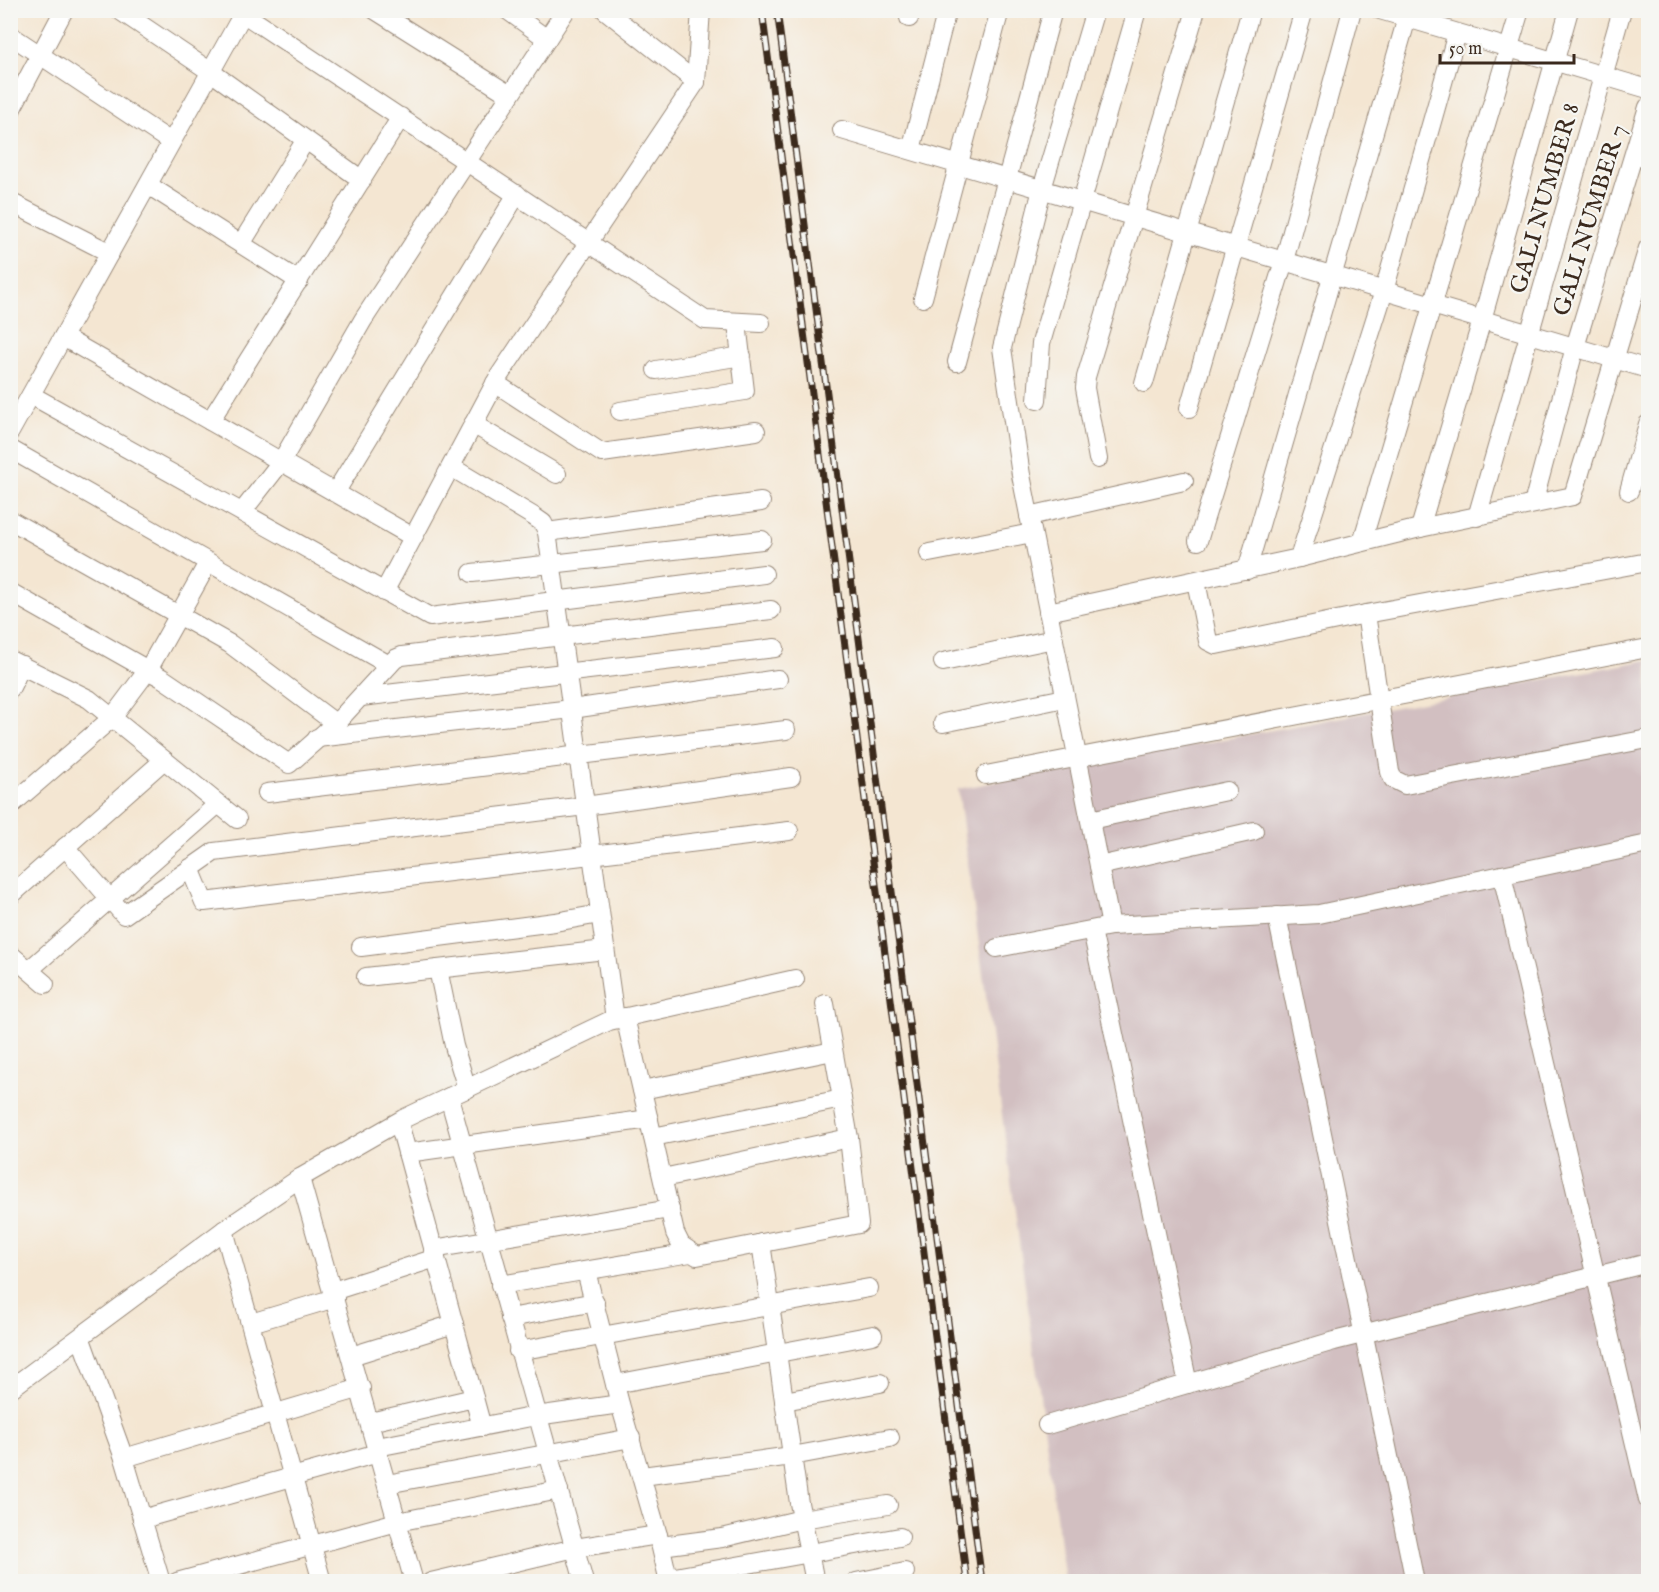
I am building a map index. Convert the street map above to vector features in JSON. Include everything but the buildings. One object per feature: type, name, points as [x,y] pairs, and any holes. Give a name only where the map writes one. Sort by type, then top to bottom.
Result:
[{"type":"street","points":[[10,112],[64,10]]},
{"type":"street","points":[[119,10],[211,72],[362,180]]},
{"type":"street","points":[[375,10],[510,95]]},
{"type":"street","points":[[507,10],[547,39]]},
{"type":"street","points":[[242,512],[281,462],[363,320],[566,10]]},
{"type":"street","points":[[605,10],[696,82]]},
{"type":"street","points":[[384,592],[495,383],[696,82],[701,10]]},
{"type":"street","points":[[911,150],[947,10]]},
{"type":"street","points":[[922,298],[1000,10]]},
{"type":"street","points":[[957,362],[1053,10]]},
{"type":"street","points":[[1095,10],[1042,189],[1002,348],[1031,525],[1111,926]]},
{"type":"street","points":[[1037,400],[1041,343],[1084,201],[1137,10]]},
{"type":"street","points":[[1098,459],[1085,388],[1086,376],[1136,217],[1196,10]]},
{"type":"street","points":[[1144,383],[1251,10]]},
{"type":"street","points":[[1189,408],[1304,10]]},
{"type":"street","points":[[1198,541],[1284,261],[1352,10]]},
{"type":"street","points":[[1380,10],[1407,18],[1434,18],[1457,33],[1648,89]]},
{"type":"street","points":[[1362,542],[1520,10]]},
{"type":"street","points":[[1420,528],[1482,320],[1569,10]]},
{"type":"street","name":"GALI NUMBER 8","points":[[1477,517],[1622,10]]},
{"type":"street","points":[[10,432],[16,409],[31,395],[242,12],[705,320],[760,323]]},
{"type":"street","points":[[1247,570],[1407,18]]},
{"type":"street","points":[[1299,558],[1384,291],[1457,33]]},
{"type":"street","points":[[10,35],[171,142]]},
{"type":"street","name":"GALI NUMBER 7","points":[[1533,504],[1575,347],[1648,107]]},
{"type":"street","points":[[210,421],[401,117]]},
{"type":"street","points":[[842,129],[1648,369]]},
{"type":"street","points":[[242,244],[305,141]]},
{"type":"street","points":[[148,184],[299,281]]},
{"type":"street","points":[[336,493],[517,194]]},
{"type":"street","points":[[12,206],[110,253]]},
{"type":"street","points":[[1048,612],[1247,570],[1574,494],[1648,248]]},
{"type":"street","points":[[620,411],[745,391],[737,323]]},
{"type":"street","points":[[63,337],[413,537]]},
{"type":"street","points":[[656,370],[742,356]]},
{"type":"street","points":[[495,383],[602,453],[756,431]]},
{"type":"street","points":[[31,395],[430,617],[764,574]]},
{"type":"street","points":[[473,424],[557,474]]},
{"type":"street","points":[[1629,491],[1648,424]]},
{"type":"street","points":[[10,449],[389,665]]},
{"type":"street","points":[[451,467],[533,516],[543,523],[547,532],[605,950],[620,1018],[642,1090],[675,1233],[681,1245],[690,1253],[697,1256],[859,1224],[849,1138],[825,1004]]},
{"type":"street","points":[[929,553],[1184,482]]},
{"type":"street","points":[[547,532],[761,502]]},
{"type":"street","points":[[10,520],[230,644],[335,723]]},
{"type":"street","points":[[472,573],[762,540]]},
{"type":"street","points":[[1196,581],[1211,644],[1648,562]]},
{"type":"street","points":[[10,806],[112,718],[148,670],[208,563]]},
{"type":"street","points":[[10,592],[148,670],[287,764],[291,763],[335,723],[395,659],[407,655],[562,638],[771,610]]},
{"type":"street","points":[[1366,614],[1390,772],[1392,779],[1405,785],[1648,739]]},
{"type":"street","points":[[943,662],[1054,639]]},
{"type":"street","points":[[361,697],[775,648]]},
{"type":"street","points":[[986,775],[1648,648]]},
{"type":"street","points":[[10,689],[16,662],[89,699],[237,819]]},
{"type":"street","points":[[317,738],[572,709],[778,679]]},
{"type":"street","points":[[943,723],[1065,698]]},
{"type":"street","points":[[267,793],[786,730]]},
{"type":"street","points":[[10,896],[164,760]]},
{"type":"street","points":[[65,848],[123,915],[214,852],[585,806],[791,777]]},
{"type":"street","points":[[1090,820],[1227,791]]},
{"type":"street","points":[[29,970],[218,804]]},
{"type":"street","points":[[190,868],[204,902],[591,853],[789,831]]},
{"type":"street","points":[[1099,866],[1254,831]]},
{"type":"street","points":[[997,948],[1111,926],[1319,914],[1648,844]]},
{"type":"street","points":[[1502,875],[1648,1500]]},
{"type":"street","points":[[361,947],[600,914]]},
{"type":"street","points":[[1276,916],[1415,1581]]},
{"type":"street","points":[[1092,930],[1188,1383]]},
{"type":"street","points":[[366,977],[605,950]]},
{"type":"street","points":[[10,954],[45,984]]},
{"type":"street","points":[[438,969],[454,1046],[467,1089]]},
{"type":"street","points":[[11,1387],[81,1339],[224,1230],[300,1178],[448,1097],[620,1018],[795,979]]},
{"type":"street","points":[[642,1090],[833,1051]]},
{"type":"street","points":[[448,1097],[546,1454],[559,1490],[575,1548],[579,1581]]},
{"type":"street","points":[[653,1137],[842,1099]]},
{"type":"street","points":[[407,1153],[649,1119]]},
{"type":"street","points":[[399,1123],[482,1427]]},
{"type":"street","points":[[663,1178],[849,1138]]},
{"type":"street","points":[[300,1178],[414,1581]]},
{"type":"street","points":[[251,1323],[334,1294],[434,1254],[488,1240],[670,1209]]},
{"type":"street","points":[[224,1230],[322,1581]]},
{"type":"street","points":[[760,1243],[802,1519],[815,1581]]},
{"type":"street","points":[[500,1285],[690,1253]]},
{"type":"street","points":[[1047,1425],[1365,1333],[1648,1263]]},
{"type":"street","points":[[586,1271],[669,1580],[900,1537]]},
{"type":"street","points":[[519,1352],[868,1288]]},
{"type":"street","points":[[510,1318],[595,1302]]},
{"type":"street","points":[[351,1356],[454,1324]]},
{"type":"street","points":[[615,1384],[873,1335]]},
{"type":"street","points":[[81,1339],[124,1458],[161,1581]]},
{"type":"street","points":[[784,1401],[880,1383]]},
{"type":"street","points":[[124,1458],[361,1388]]},
{"type":"street","points":[[370,1422],[474,1398]]},
{"type":"street","points":[[142,1519],[293,1478],[378,1450],[536,1416],[620,1404]]},
{"type":"street","points":[[387,1484],[631,1438]]},
{"type":"street","points":[[642,1476],[792,1456],[890,1438]]},
{"type":"street","points":[[177,1581],[397,1522],[559,1490]]},
{"type":"street","points":[[431,1581],[575,1548],[660,1540],[722,1538],[802,1519],[888,1505]]},
{"type":"street","points":[[856,1581],[905,1572]]},
{"type":"shaded area","points":[[1648,660],[1648,1581],[1065,1581],[958,789]]},
{"type":"railway","points":[[762,10],[967,1582]]},
{"type":"railway","points":[[777,10],[982,1582]]}]
